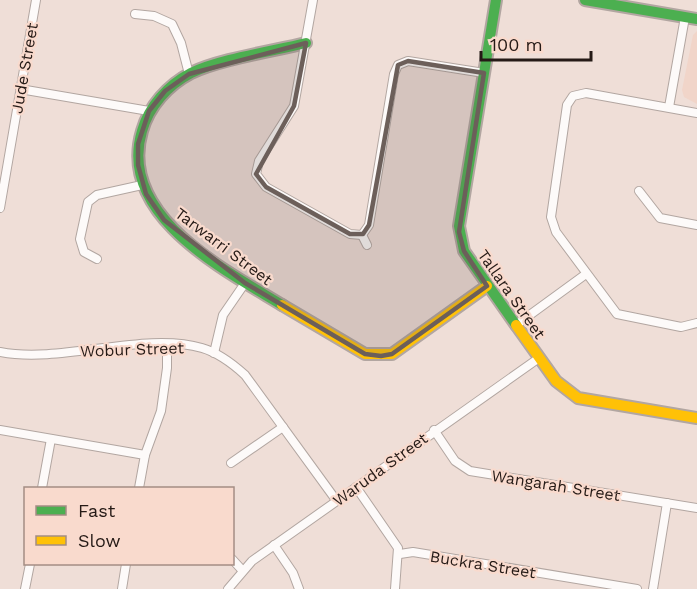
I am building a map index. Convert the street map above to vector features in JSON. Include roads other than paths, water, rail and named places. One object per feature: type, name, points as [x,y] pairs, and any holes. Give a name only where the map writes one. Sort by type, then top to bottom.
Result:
[{"type":"street","name":"Jude Street","points":[[0,208],[36,0]]},
{"type":"street","points":[[313,0],[294,106],[260,161],[256,174],[266,187],[350,234],[362,235]]},
{"type":"street","name":"Tallara Street","points":[[496,0],[459,232],[464,250],[561,387],[579,398],[697,418]]},
{"type":"street","points":[[585,0],[697,19]]},
{"type":"street","points":[[135,14],[154,16],[172,24],[181,43],[189,74]]},
{"type":"street","points":[[669,107],[685,17]]},
{"type":"street","name":"Tarwarri Street","points":[[306,43],[189,74],[165,91],[150,111],[138,144],[138,165],[142,184],[150,203],[164,220],[244,283],[365,354],[381,356],[392,354],[488,286]]},
{"type":"street","points":[[362,235],[369,225],[395,63],[408,61],[484,73]]},
{"type":"street","points":[[20,89],[150,111]]},
{"type":"street","points":[[696,324],[681,327],[618,314],[556,232],[551,217],[567,105],[573,96],[586,93],[697,113]]},
{"type":"street","points":[[97,258],[84,252],[80,239],[88,202],[97,195],[142,184]]},
{"type":"street","points":[[639,191],[660,218],[697,225]]},
{"type":"street","points":[[362,235],[367,244]]},
{"type":"street","points":[[516,325],[586,274]]},
{"type":"street","points":[[214,353],[223,315],[244,283]]},
{"type":"street","points":[[139,487],[144,454],[161,411],[167,368],[167,344]]},
{"type":"street","name":"Wobur Street","points":[[0,352],[27,355],[167,344],[191,346],[214,353],[245,375],[336,501]]},
{"type":"street","name":"Waruda Street","points":[[228,589],[242,570],[274,545],[539,358]]},
{"type":"street","points":[[231,463],[283,427]]},
{"type":"street","points":[[0,430],[144,454]]},
{"type":"street","name":"Wangarah Street","points":[[434,430],[456,461],[470,471],[697,508]]},
{"type":"street","points":[[42,487],[51,439]]},
{"type":"street","points":[[356,487],[397,545],[400,554],[395,589]]},
{"type":"street","points":[[653,589],[667,503]]},
{"type":"street","points":[[274,545],[293,573],[299,589]]},
{"type":"street","name":"Buckra Street","points":[[400,554],[413,552],[637,589]]},
{"type":"street","points":[[234,561],[242,570]]},
{"type":"street","points":[[25,589],[30,565]]},
{"type":"street","points":[[122,589],[126,565]]}]
